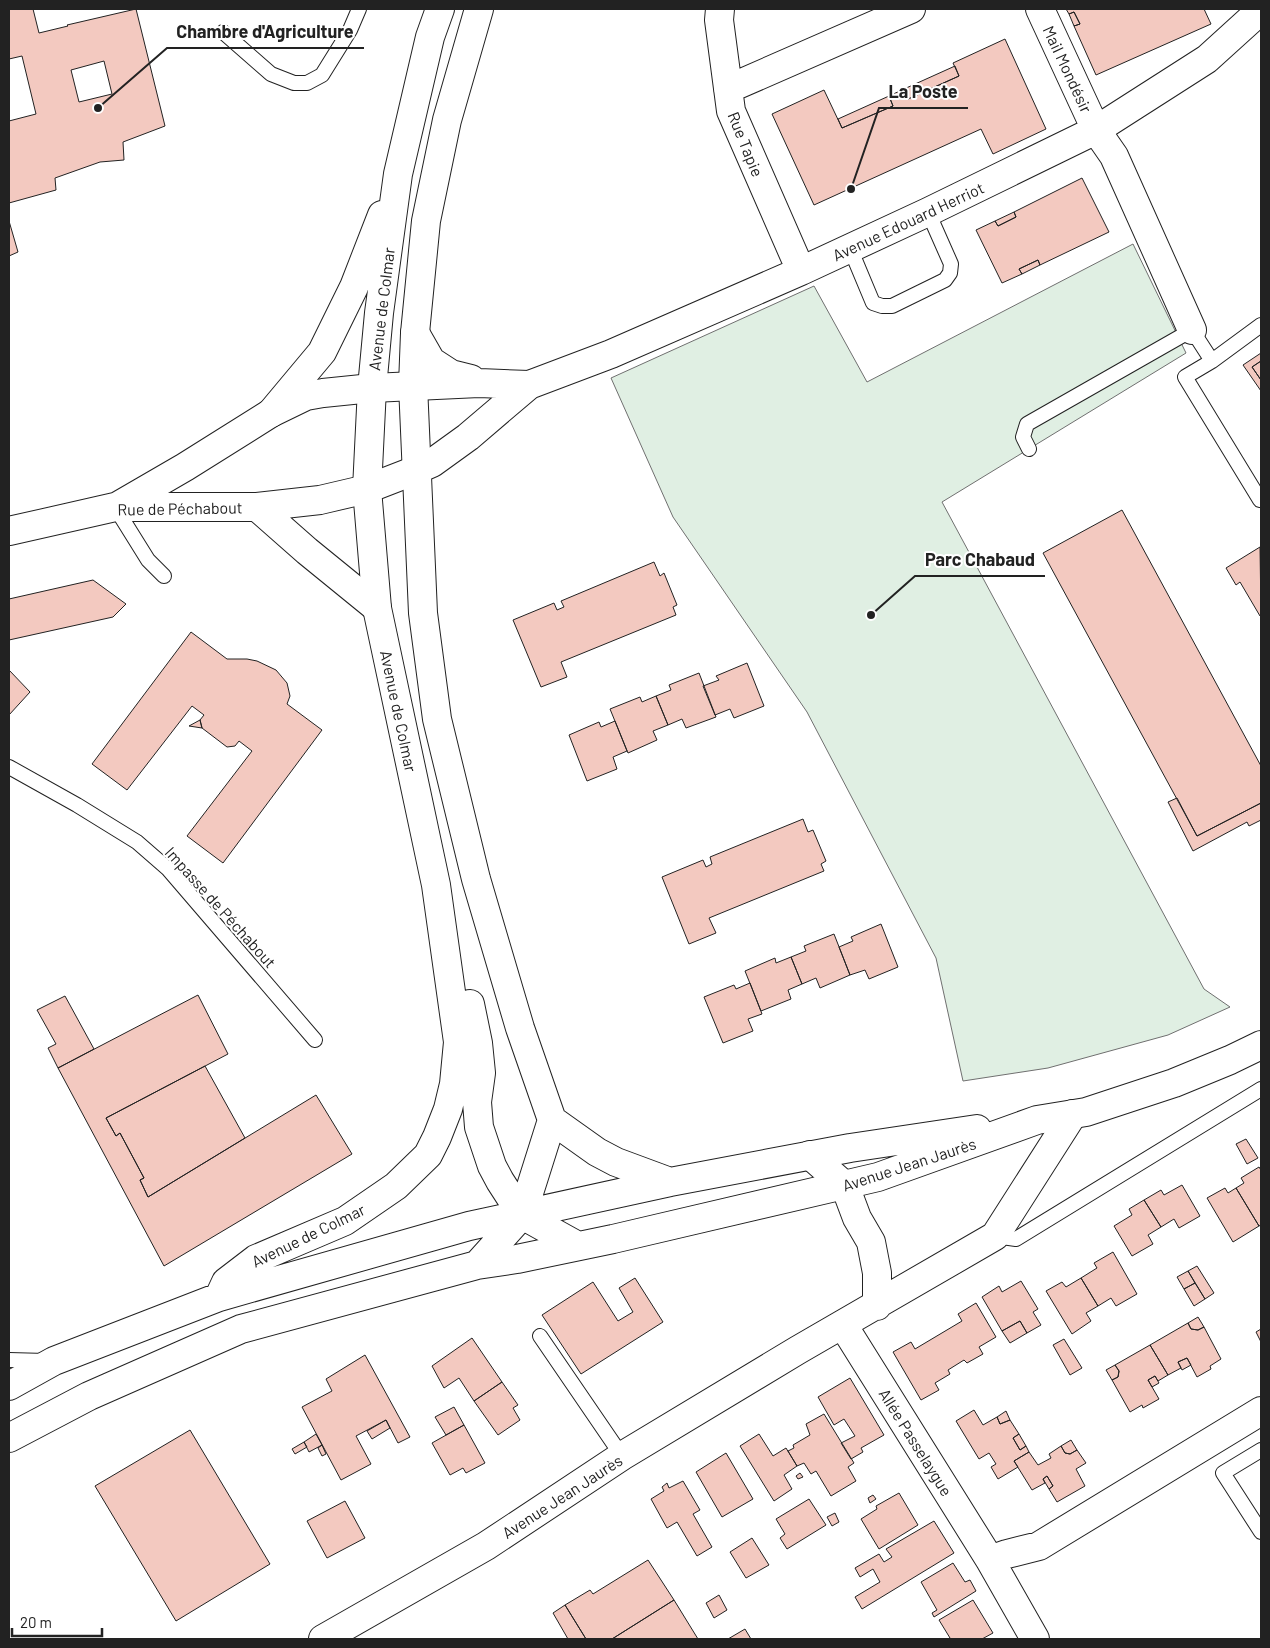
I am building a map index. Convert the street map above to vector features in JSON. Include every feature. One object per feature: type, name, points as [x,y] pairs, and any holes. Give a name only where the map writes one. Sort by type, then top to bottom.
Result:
[{"type":"main road","name":"Avenue de Colmar","points":[[219,1297],[226,1282],[256,1259],[345,1221],[396,1186],[428,1155],[448,1110],[454,1084],[458,1042],[436,885],[377,608],[367,489],[372,388],[379,313],[398,174],[430,37],[440,9]]},
{"type":"main road","points":[[479,9],[447,120],[426,221],[415,334],[416,470],[423,613],[438,719],[476,879],[520,1028],[552,1120],[597,1152],[616,1162],[670,1182]]},
{"type":"main road","name":"Rue Tapie","points":[[720,9],[719,20],[731,111],[801,271]]},
{"type":"main road","points":[[728,88],[868,17],[911,9]]},
{"type":"main road","name":"Mail Mondésir","points":[[1040,9],[1096,130],[1114,156],[1192,330]]},
{"type":"main road","name":"Avenue Edouard Herriot","points":[[529,385],[611,354],[801,271],[928,212],[1096,130],[1207,59],[1261,10]]},
{"type":"main road","points":[[271,413],[322,352],[354,288],[398,174]]},
{"type":"main road","points":[[415,334],[431,361],[451,374],[467,377],[479,383]]},
{"type":"main road","points":[[115,507],[185,467],[271,413],[306,396],[414,385],[479,383],[529,385]]},
{"type":"main road","points":[[257,507],[320,500],[367,489],[432,463],[468,437],[529,385]]},
{"type":"main road","name":"Rue de Péchabout","points":[[9,531],[115,507],[257,507],[377,608]]},
{"type":"main road","points":[[436,885],[457,946],[478,1043],[481,1073],[477,1102],[479,1127],[495,1171],[522,1215],[578,1246]]},
{"type":"main road","name":"Avenue Jean Jaurès","points":[[9,1438],[89,1396],[241,1328],[477,1265],[578,1246],[878,1177],[1037,1120],[1086,1112],[1174,1083],[1261,1045]]},
{"type":"main road","points":[[995,1236],[1073,1114]]},
{"type":"main road","points":[[477,1265],[522,1215],[552,1120]]},
{"type":"main road","points":[[9,1386],[54,1361],[219,1297],[469,1226],[670,1182],[810,1155],[1037,1120]]},
{"type":"main road","points":[[810,1155],[845,1186],[857,1218],[872,1242],[877,1273],[877,1306]]},
{"type":"main road","name":"Avenue Jean Jaurès","points":[[323,1639],[486,1546],[622,1456],[798,1350],[995,1236]]},
{"type":"main road","name":"Allée Passelaygue","points":[[843,1325],[990,1560],[1031,1638]]},
{"type":"main road","points":[[990,1560],[1039,1546],[1261,1411]]},
{"type":"lane","points":[[224,32],[271,74],[294,83],[307,83],[322,75],[350,30],[359,9]]},
{"type":"lane","points":[[850,248],[873,303],[882,306],[892,306],[945,280],[950,273],[951,264],[928,212]]},
{"type":"lane","points":[[1260,500],[1185,377],[1212,361],[1261,325]]},
{"type":"lane","points":[[1029,449],[1023,436],[1026,424],[1192,330],[1212,361]]},
{"type":"lane","points":[[115,507],[148,560],[164,576]]},
{"type":"lane","name":"Impasse de Péchabout","points":[[9,767],[77,805],[137,842],[168,869],[315,1040]]},
{"type":"lane","points":[[995,1236],[1016,1239],[1261,1090]]},
{"type":"lane","points":[[540,1336],[622,1456]]},
{"type":"lane","points":[[9,1360],[54,1361]]},
{"type":"lane","points":[[1261,1450],[1223,1473],[1261,1532]]},
{"type":"green space","points":[[1133,244],[1186,353],[942,502],[1204,989],[1230,1007],[1168,1035],[1048,1068],[963,1081],[936,958],[807,712],[673,517],[611,378],[814,286],[867,382]]},
{"type":"building","points":[[9,9],[33,9],[39,33],[136,9],[165,126],[123,142],[124,160],[100,162],[55,178],[56,190],[9,203],[9,121],[36,114],[22,56],[9,59]],"holes":[[[104,61],[112,94],[79,102],[71,70]]]},
{"type":"building","points":[[1066,9],[1204,9],[1211,24],[1096,75],[1074,26],[1080,24],[1074,12],[1069,14]]},
{"type":"building","points":[[1074,12],[1080,24],[1074,26],[1069,14]]},
{"type":"building","points":[[1005,39],[1046,129],[993,154],[981,129],[814,205],[772,114],[824,90],[842,128],[893,106],[889,96],[904,89],[908,99],[959,76],[953,63]]},
{"type":"building","points":[[955,66],[959,76],[908,99],[904,89]]},
{"type":"building","points":[[889,96],[893,106],[842,128],[838,119]]},
{"type":"building","points":[[1082,178],[1109,232],[1040,265],[1038,260],[1019,269],[1022,274],[1002,283],[976,230],[995,221],[998,226],[1016,217],[1014,212]]},
{"type":"building","points":[[1014,212],[1016,217],[998,226],[995,221]]},
{"type":"building","points":[[9,221],[18,252],[9,256]]},
{"type":"building","points":[[1038,260],[1040,265],[1022,274],[1019,269]]},
{"type":"building","points":[[1261,353],[1261,361],[1252,367],[1261,380],[1261,391],[1243,365]]},
{"type":"building","points":[[1261,361],[1261,380],[1252,367]]},
{"type":"building","points":[[1122,510],[1261,766],[1261,803],[1197,836],[1043,553]]},
{"type":"building","points":[[1260,547],[1260,616],[1240,582],[1236,585],[1226,568]]},
{"type":"building","points":[[654,562],[660,576],[664,573],[677,605],[673,607],[676,615],[561,662],[567,677],[541,687],[513,620],[554,603],[557,610],[564,607],[561,601]]},
{"type":"building","points":[[93,580],[126,604],[113,617],[9,640],[9,599]]},
{"type":"building","points":[[191,632],[227,659],[257,661],[276,670],[287,683],[290,696],[287,704],[322,730],[223,863],[187,836],[252,751],[239,741],[235,746],[227,747],[202,728],[200,720],[204,715],[192,706],[127,790],[92,764]]},
{"type":"building","points":[[747,663],[764,706],[734,718],[730,709],[715,715],[703,686],[719,680],[716,676]]},
{"type":"building","points":[[9,670],[30,692],[9,715]]},
{"type":"building","points":[[699,673],[716,717],[686,728],[682,719],[668,725],[656,696],[671,690],[669,685]]},
{"type":"building","points":[[656,696],[668,725],[653,731],[657,740],[628,753],[610,709],[640,697],[642,702]]},
{"type":"building","points":[[200,720],[202,728],[189,726]]},
{"type":"building","points":[[615,721],[627,751],[613,757],[617,769],[587,781],[569,735],[599,722],[601,727]]},
{"type":"building","points":[[1177,798],[1197,836],[1261,803],[1261,820],[1249,826],[1247,822],[1193,851],[1168,802]]},
{"type":"building","points":[[803,819],[808,832],[813,830],[826,861],[821,864],[824,871],[709,918],[716,933],[689,944],[662,877],[703,860],[706,867],[712,864],[710,857]]},
{"type":"building","points":[[881,924],[898,967],[869,979],[865,970],[850,975],[839,947],[853,941],[851,937]]},
{"type":"building","points":[[834,934],[850,975],[820,988],[816,978],[802,984],[791,957],[806,951],[804,946]]},
{"type":"building","points":[[791,957],[802,984],[788,990],[791,999],[761,1011],[745,971],[775,958],[776,963]]},
{"type":"building","points":[[750,983],[762,1014],[748,1019],[753,1031],[723,1043],[704,997],[734,985],[736,989]]},
{"type":"building","points":[[198,995],[228,1054],[106,1118],[116,1136],[120,1133],[144,1178],[140,1180],[148,1197],[316,1095],[352,1154],[164,1266],[58,1068]]},
{"type":"building","points":[[65,996],[94,1049],[58,1068],[48,1048],[56,1044],[37,1010]]},
{"type":"building","points":[[205,1066],[245,1138],[148,1197],[140,1180],[144,1178],[120,1133],[116,1136],[106,1118]]},
{"type":"building","points":[[1246,1139],[1258,1158],[1247,1164],[1236,1144]]},
{"type":"building","points":[[1259,1167],[1261,1170],[1261,1225],[1259,1226],[1236,1188],[1244,1183],[1241,1178]]},
{"type":"building","points":[[1182,1185],[1200,1216],[1179,1228],[1174,1219],[1161,1227],[1144,1200],[1161,1190],[1164,1195]]},
{"type":"building","points":[[1225,1188],[1228,1193],[1236,1188],[1259,1226],[1233,1242],[1207,1198]]},
{"type":"building","points":[[1144,1200],[1161,1227],[1148,1235],[1153,1244],[1132,1256],[1114,1226],[1132,1215],[1129,1209]]},
{"type":"building","points":[[1113,1252],[1137,1294],[1116,1306],[1111,1298],[1098,1306],[1081,1278],[1097,1268],[1094,1263]]},
{"type":"building","points":[[1197,1266],[1214,1293],[1205,1299],[1188,1271]]},
{"type":"building","points":[[1188,1271],[1195,1283],[1184,1289],[1177,1277]]},
{"type":"building","points":[[635,1278],[663,1322],[581,1374],[542,1315],[593,1282],[618,1321],[633,1312],[619,1288]]},
{"type":"building","points":[[1081,1278],[1098,1306],[1086,1313],[1091,1321],[1072,1334],[1046,1291],[1062,1282],[1066,1287]]},
{"type":"building","points":[[1021,1281],[1038,1309],[1033,1312],[1041,1325],[1027,1333],[1020,1321],[1002,1331],[982,1297],[999,1286],[1002,1292]]},
{"type":"building","points":[[1195,1283],[1205,1299],[1194,1306],[1184,1289]]},
{"type":"building","points":[[976,1303],[996,1337],[979,1347],[983,1354],[967,1363],[964,1360],[948,1370],[950,1374],[935,1383],[939,1390],[921,1400],[893,1352],[911,1342],[915,1349],[962,1321],[958,1314]]},
{"type":"building","points":[[1198,1317],[1204,1327],[1198,1330],[1191,1329],[1188,1323]]},
{"type":"building","points":[[1020,1321],[1027,1333],[1010,1343],[1002,1331]]},
{"type":"building","points":[[1188,1323],[1191,1329],[1198,1330],[1204,1327],[1221,1359],[1210,1366],[1211,1369],[1197,1377],[1187,1358],[1178,1362],[1181,1368],[1168,1375],[1150,1345]]},
{"type":"building","points":[[1261,1329],[1261,1342],[1256,1332]]},
{"type":"building","points":[[472,1338],[502,1382],[474,1401],[459,1378],[444,1388],[432,1366]]},
{"type":"building","points":[[1064,1339],[1082,1368],[1070,1375],[1053,1345]]},
{"type":"building","points":[[1150,1345],[1168,1375],[1158,1381],[1155,1376],[1148,1380],[1159,1399],[1143,1408],[1142,1405],[1130,1412],[1112,1380],[1118,1377],[1119,1371],[1115,1365]]},
{"type":"building","points":[[365,1355],[410,1437],[398,1443],[386,1420],[356,1436],[371,1464],[341,1480],[302,1407],[332,1391],[326,1379]]},
{"type":"building","points":[[1187,1358],[1191,1365],[1182,1370],[1178,1362]]},
{"type":"building","points":[[1115,1365],[1119,1371],[1118,1377],[1112,1380],[1106,1370]]},
{"type":"building","points":[[1155,1376],[1159,1383],[1152,1387],[1148,1380]]},
{"type":"building","points":[[850,1378],[884,1435],[861,1448],[863,1452],[851,1459],[841,1443],[855,1436],[844,1419],[834,1425],[818,1397]]},
{"type":"building","points":[[502,1382],[518,1405],[513,1408],[520,1420],[498,1435],[474,1401]]},
{"type":"building","points":[[454,1407],[464,1425],[446,1435],[435,1417]]},
{"type":"building","points":[[974,1410],[983,1425],[997,1417],[1000,1424],[1010,1420],[1019,1434],[1013,1438],[1020,1450],[1026,1446],[1029,1452],[1014,1461],[1018,1467],[998,1479],[991,1467],[996,1464],[989,1453],[979,1459],[956,1421]]},
{"type":"building","points":[[1006,1411],[1010,1420],[1000,1424],[997,1417]]},
{"type":"building","points":[[824,1414],[854,1463],[848,1467],[856,1481],[831,1496],[816,1471],[811,1474],[804,1463],[797,1466],[788,1451],[794,1448],[793,1445],[810,1435],[806,1424]]},
{"type":"building","points":[[386,1420],[390,1428],[372,1439],[367,1431]]},
{"type":"building","points":[[464,1425],[485,1463],[466,1473],[463,1468],[450,1475],[432,1443]]},
{"type":"building","points":[[190,1430],[270,1564],[176,1621],[95,1486]]},
{"type":"building","points":[[316,1434],[322,1445],[309,1452],[304,1442]]},
{"type":"building","points":[[759,1434],[773,1456],[786,1448],[797,1466],[784,1475],[792,1489],[774,1501],[740,1446]]},
{"type":"building","points":[[1019,1434],[1026,1446],[1020,1450],[1013,1438]]},
{"type":"building","points":[[1071,1440],[1077,1450],[1070,1454],[1065,1453],[1061,1446]]},
{"type":"building","points":[[304,1442],[307,1447],[295,1454],[292,1449]]},
{"type":"building","points":[[322,1445],[326,1454],[322,1456],[318,1448]]},
{"type":"building","points":[[1061,1446],[1065,1453],[1070,1454],[1077,1450],[1086,1463],[1076,1469],[1085,1486],[1057,1502],[1049,1489],[1053,1486],[1047,1476],[1043,1479],[1045,1483],[1032,1490],[1014,1461],[1029,1452],[1038,1465],[1051,1458],[1049,1454]]},
{"type":"building","points":[[726,1453],[753,1499],[722,1517],[696,1472]]},
{"type":"building","points":[[800,1473],[803,1477],[798,1479],[796,1476]]},
{"type":"building","points":[[1047,1476],[1053,1486],[1049,1489],[1043,1479]]},
{"type":"building","points":[[683,1481],[700,1510],[693,1514],[712,1547],[697,1556],[677,1522],[667,1528],[651,1499],[664,1491],[662,1487],[667,1483],[669,1488]]},
{"type":"building","points":[[899,1493],[918,1525],[879,1549],[861,1519],[877,1509],[876,1506]]},
{"type":"building","points":[[873,1495],[876,1499],[870,1503],[868,1498]]},
{"type":"building","points":[[809,1499],[826,1525],[787,1549],[780,1538],[785,1534],[776,1519]]},
{"type":"building","points":[[345,1501],[365,1538],[327,1558],[307,1521]]},
{"type":"building","points":[[835,1513],[839,1522],[832,1526],[827,1517]]},
{"type":"building","points":[[934,1521],[954,1553],[862,1609],[855,1597],[880,1582],[873,1569],[860,1577],[855,1568],[879,1554],[884,1562],[892,1557],[886,1549]]},
{"type":"building","points":[[752,1538],[769,1565],[746,1578],[730,1552]]},
{"type":"building","points":[[648,1560],[674,1600],[612,1639],[586,1639],[565,1605],[590,1590],[593,1594]]},
{"type":"building","points":[[953,1563],[965,1582],[970,1580],[976,1591],[934,1617],[932,1613],[937,1610],[921,1582]]},
{"type":"building","points":[[719,1595],[727,1610],[714,1618],[706,1603]]},
{"type":"building","points":[[674,1600],[698,1639],[612,1639]]},
{"type":"building","points":[[973,1600],[993,1633],[982,1639],[947,1639],[950,1638],[939,1620]]},
{"type":"building","points":[[565,1605],[586,1639],[568,1639],[553,1613]]},
{"type":"building","points":[[745,1629],[751,1639],[728,1639]]},
{"type":"place","name":"Chambre d'Agriculture","points":[[98,108]]},
{"type":"place","name":"La Poste","points":[[851,189]]},
{"type":"place","name":"Parc Chabaud","points":[[871,615]]}]
